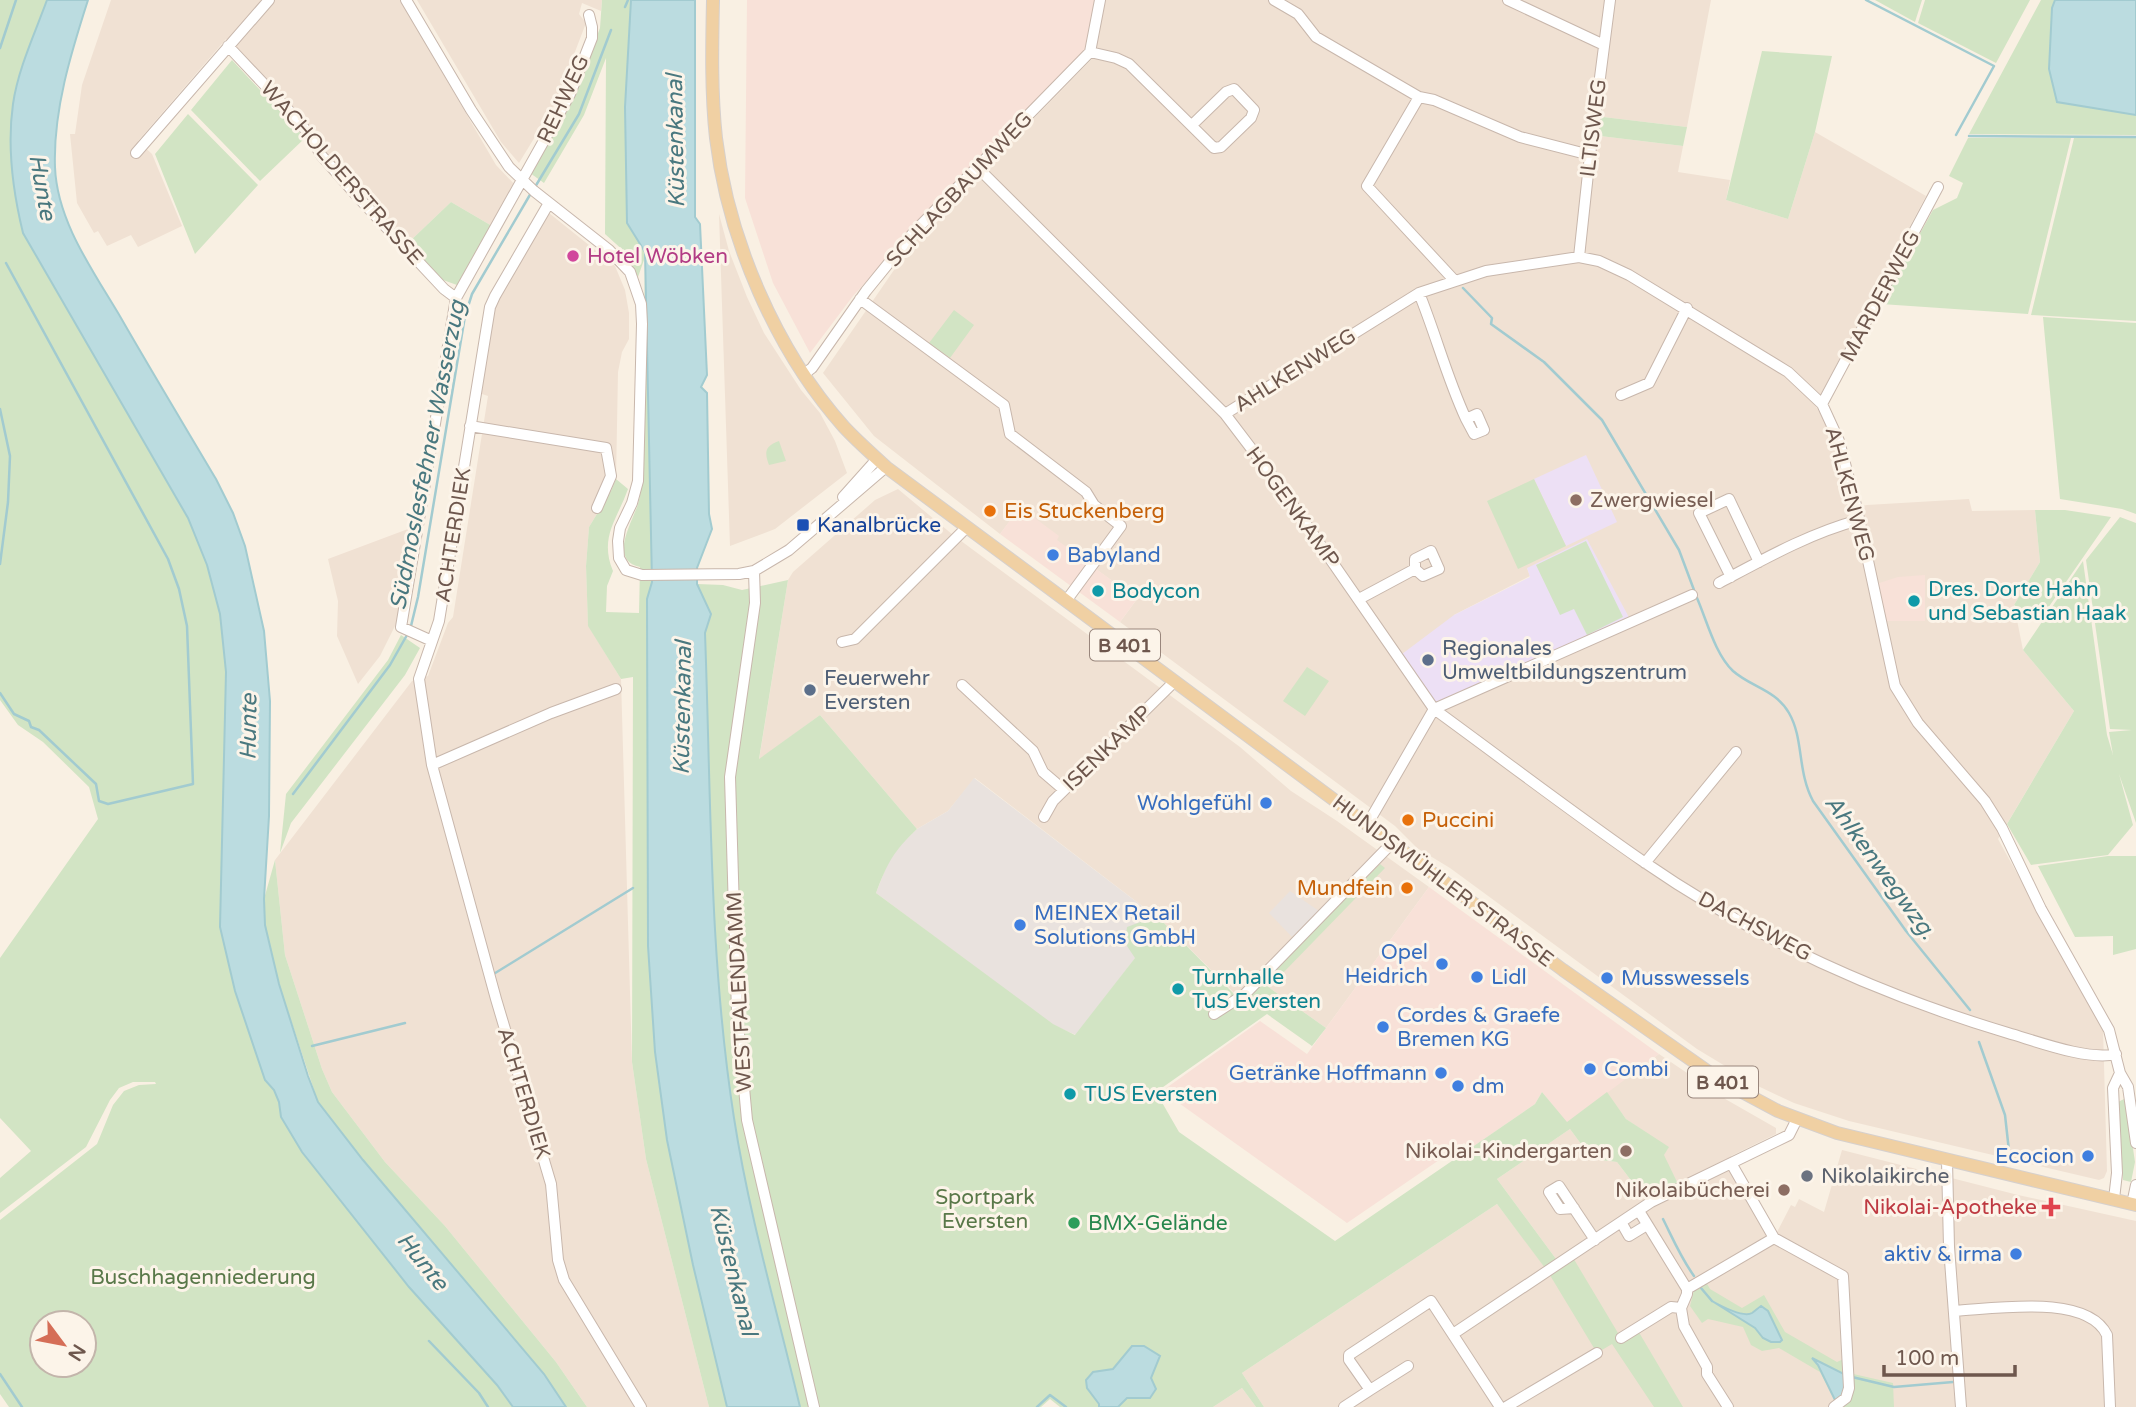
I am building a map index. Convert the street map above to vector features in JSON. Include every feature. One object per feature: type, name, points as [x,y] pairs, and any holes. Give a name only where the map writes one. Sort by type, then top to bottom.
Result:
[{"type":"main road","name":"B 401","points":[[713,0],[714,106],[726,196],[738,238],[759,292],[804,374],[845,428],[882,463]]},
{"type":"main road","name":"HUNDSMÜHLER STRASSE","points":[[882,463],[1563,970],[1702,1068],[1757,1101],[1837,1133],[2134,1205]]},
{"type":"street","points":[[135,153],[269,0]]},
{"type":"street","points":[[406,0],[487,136],[509,167],[622,261],[636,286],[642,324],[638,481],[621,528],[617,551],[626,570],[642,575],[707,575],[754,571],[789,550],[882,463]]},
{"type":"street","points":[[1100,0],[1090,52],[1129,64],[1214,148],[1220,147],[1251,118],[1254,110],[1234,89],[1226,92],[1192,125]]},
{"type":"street","points":[[1274,0],[1298,14],[1316,37],[1419,97],[1434,100],[1520,137],[1590,155]]},
{"type":"street","points":[[1508,0],[1604,45]]},
{"type":"street","name":"ILTISWEG","points":[[1579,257],[1611,0]]},
{"type":"street","name":"REHWEG","points":[[456,298],[496,231],[531,188],[592,38],[589,15]]},
{"type":"street","name":"WACHOLDERSTRASSE","points":[[228,46],[309,134],[321,155],[357,196],[444,289],[456,298]]},
{"type":"street","name":"SCHLAGBAUMWEG","points":[[804,374],[812,368],[860,299],[914,232],[1090,52]]},
{"type":"street","points":[[1419,97],[1367,186],[1454,280]]},
{"type":"street","name":"HOGENKAMP","points":[[977,167],[1226,414],[1282,488],[1434,709]]},
{"type":"street","name":"MARDERWEG","points":[[1822,404],[1938,187]]},
{"type":"street","name":"ACHTERDIEK","points":[[549,203],[490,307],[439,621],[419,679],[432,765],[499,1009],[551,1184],[558,1260],[564,1280],[641,1407]]},
{"type":"street","name":"AHLKENWEG","points":[[1226,414],[1419,293],[1486,271],[1579,257],[1599,261],[1687,308],[1788,372],[1822,404],[1839,441],[1895,686],[1918,723],[1971,783],[1996,819],[2041,909],[2109,1030],[2120,1073],[2129,1087],[2136,1143]]},
{"type":"street","points":[[1419,293],[1437,335],[1440,353],[1466,419]]},
{"type":"street","points":[[432,641],[401,627],[456,298]]},
{"type":"street","points":[[860,299],[1004,405],[1010,434],[1086,492],[1094,505],[1121,526],[1066,601]]},
{"type":"street","points":[[1621,395],[1649,383],[1687,308]]},
{"type":"street","points":[[470,426],[606,449],[611,476],[597,508]]},
{"type":"street","points":[[1731,577],[1699,513],[1729,499],[1759,562]]},
{"type":"street","points":[[1719,583],[1835,527],[1859,520]]},
{"type":"street","points":[[842,642],[855,639],[967,527]]},
{"type":"street","points":[[1359,600],[1415,569]]},
{"type":"street","name":"WESTFALENDAMM","points":[[754,571],[755,603],[730,777],[732,916],[737,1012],[747,1120],[814,1407]]},
{"type":"street","points":[[1367,825],[1434,709],[1692,595]]},
{"type":"street","name":"ISENKAMP","points":[[1044,817],[1053,801],[1174,682]]},
{"type":"street","points":[[962,685],[1033,751],[1044,772],[1064,790]]},
{"type":"street","points":[[432,765],[551,713],[616,689]]},
{"type":"street","name":"DACHSWEG","points":[[1434,709],[1645,863],[1704,900],[1793,949],[1892,993],[1966,1021],[2056,1047],[2105,1057],[2116,1054]]},
{"type":"street","points":[[1645,863],[1736,752]]},
{"type":"street","points":[[1214,1014],[1245,994],[1392,843]]},
{"type":"street","name":"AHLKENWEG","points":[[2114,1199],[2118,1173],[2113,1088],[2120,1073]]},
{"type":"street","points":[[1453,1334],[1639,1211],[1789,1135],[1797,1119]]},
{"type":"street","points":[[1947,1161],[1949,1237],[1961,1407]]},
{"type":"street","points":[[1731,1163],[1774,1238],[1843,1276],[1849,1388],[1846,1398],[1834,1407]]},
{"type":"street","points":[[2134,1205],[2136,1185]]},
{"type":"street","points":[[1574,1209],[1595,1240]]},
{"type":"street","points":[[1639,1211],[1687,1289],[1681,1308],[1684,1326],[1707,1367],[1707,1374],[1728,1407]]},
{"type":"street","points":[[1621,1222],[1629,1236],[1647,1225]]},
{"type":"street","points":[[1687,1289],[1774,1238]]},
{"type":"street","points":[[1370,1390],[1349,1360],[1349,1355],[1431,1301],[1500,1407]]},
{"type":"street","points":[[1621,1338],[1671,1307],[1681,1308]]},
{"type":"street","points":[[1954,1311],[2054,1307],[2090,1316],[2102,1324],[2107,1335],[2110,1407]]},
{"type":"street","points":[[1506,1407],[1597,1353]]},
{"type":"street","points":[[1344,1407],[1408,1366]]},
{"type":"shaded area","points":[[111,0],[400,0],[496,165],[516,186],[492,226],[451,202],[408,243],[325,154],[226,39],[138,141],[152,154],[182,226],[138,247],[131,235],[107,246],[98,231],[94,233],[77,203],[70,134],[75,134],[82,85]]},
{"type":"shaded area","points":[[417,0],[602,0],[601,11],[582,3],[579,14],[586,23],[555,104],[519,163],[501,142]]},
{"type":"shaded area","points":[[747,0],[1096,0],[1086,50],[985,151],[853,296],[810,353],[773,283],[745,198]]},
{"type":"shaded area","points":[[1106,0],[1711,0],[1687,127],[1595,116],[1592,135],[1683,146],[1678,172],[1730,180],[1726,200],[1788,219],[1815,132],[1926,196],[1815,405],[1833,435],[1851,508],[1969,499],[1972,511],[2035,510],[2040,562],[2014,605],[2023,650],[2074,711],[1998,839],[2103,1029],[2107,1171],[2104,1178],[2099,1180],[1849,1121],[1794,1103],[1760,1087],[1697,1049],[1450,868],[1417,848],[1395,826],[1120,622],[1137,599],[1056,540],[1058,536],[1020,508],[1000,534],[874,436],[823,373],[914,241],[1093,58]],"holes":[[[1527,568],[1631,623],[1454,615],[1530,576]]]},
{"type":"shaded area","points":[[549,213],[615,266],[625,290],[629,313],[629,339],[622,352],[618,372],[616,479],[589,527],[586,566],[588,625],[621,679],[632,1062],[646,1159],[709,1407],[587,1407],[556,1362],[445,1226],[385,1162],[332,1092],[285,955],[275,860],[412,681],[428,676],[448,623],[453,617],[488,396],[479,393],[494,311],[500,295]]},
{"type":"shaded area","points":[[719,214],[729,251],[764,333],[801,390],[820,413],[835,441],[847,473],[775,529],[730,546]]},
{"type":"shaded area","name":"Zwergwiesel","points":[[1586,455],[1617,522],[1566,546],[1534,479]]},
{"type":"shaded area","points":[[898,489],[953,535],[1240,747],[1291,791],[1429,887],[1326,1028],[1267,986],[1242,1001],[1163,922],[975,778],[948,811],[917,829],[820,715],[759,760],[788,580],[793,572],[875,500]]},
{"type":"shaded area","points":[[1020,507],[1059,536],[1057,540],[1137,599],[1120,622],[1000,534]]},
{"type":"shaded area","points":[[416,526],[400,616],[380,656],[358,684],[337,636],[338,601],[328,559]]},
{"type":"shaded area","points":[[1587,539],[1632,623],[1434,709],[1398,657],[1454,615],[1530,577],[1527,568]]},
{"type":"shaded area","points":[[1925,575],[1925,621],[1880,621],[1873,585],[1898,577]]},
{"type":"shaded area","points":[[974,778],[1163,922],[1146,920],[1136,957],[1076,1035],[1053,1025],[876,893],[889,860],[898,847],[917,829],[948,811]]},
{"type":"shaded area","points":[[1429,887],[1659,1054],[1567,1123],[1542,1092],[1535,1104],[1471,1148],[1464,1143],[1347,1223],[1162,1091],[1260,1021],[1307,1054]]},
{"type":"shaded area","points":[[1290,891],[1319,911],[1292,937],[1269,913]]},
{"type":"shaded area","points":[[1659,1054],[1727,1100],[1776,1128],[1776,1134],[1731,1156],[1776,1234],[1791,1205],[1795,1207],[1799,1199],[1824,1212],[1842,1150],[2018,1195],[2136,1221],[2136,1407],[1264,1407],[1242,1373],[1497,1204],[1548,1271],[1559,1263],[1497,1179],[1570,1129],[1592,1159],[1617,1162],[1649,1204],[1680,1188],[1663,1155],[1668,1148],[1626,1119],[1606,1092]]},
{"type":"shaded area","points":[[1242,1388],[1256,1407],[1213,1407]]},
{"type":"green space","name":"Buschhagenniederung","points":[[0,0],[47,0],[23,64],[13,104],[11,152],[19,217],[23,233],[188,518],[207,565],[220,614],[226,672],[220,927],[265,1080],[274,1090],[281,1117],[302,1152],[409,1287],[497,1385],[513,1407],[9,1407],[0,1394],[0,1220],[97,1144],[113,1105],[124,1091],[139,1085],[156,1084],[133,1082],[119,1088],[86,1147],[0,1213],[0,1178],[31,1151],[0,1118],[0,958],[98,819],[89,787],[43,742],[18,725],[0,700]]},
{"type":"green space","points":[[602,0],[631,0],[625,107],[627,223],[645,252],[652,583],[647,599],[648,946],[655,1052],[667,1140],[727,1407],[709,1407],[646,1159],[632,1062],[633,677],[621,679],[588,626],[586,566],[589,527],[616,479],[628,489],[609,538],[609,559],[613,571],[607,586],[606,612],[639,613],[640,567],[630,563],[625,557],[624,549],[642,482],[645,257],[638,277],[626,253],[605,234],[606,58],[584,115],[544,183],[530,173],[569,108],[600,28]]},
{"type":"green space","points":[[1875,0],[1922,0],[1915,22]]},
{"type":"green space","points":[[1925,0],[2030,0],[1996,63],[1918,23]]},
{"type":"green space","points":[[2041,0],[2055,0],[2052,38],[2069,102],[2136,115],[2136,135],[1969,134]]},
{"type":"green space","points":[[1762,51],[1832,56],[1815,132],[1788,219],[1726,200]]},
{"type":"green space","points":[[232,60],[305,138],[260,181],[191,110]]},
{"type":"green space","points":[[188,114],[258,185],[195,254],[155,154]]},
{"type":"green space","points":[[1595,116],[1687,127],[1683,146],[1592,135]]},
{"type":"green space","points":[[1968,138],[2071,138],[2028,314],[1881,304],[1933,210],[1957,198],[1963,183],[1949,176]]},
{"type":"green space","points":[[2074,138],[2136,138],[2136,321],[2031,315]]},
{"type":"green space","points":[[451,202],[492,226],[457,285],[443,280],[408,243]]},
{"type":"green space","points":[[954,310],[974,325],[950,358],[929,343]]},
{"type":"green space","points":[[2043,317],[2136,323],[2136,514],[2122,509],[2060,499]]},
{"type":"green space","points":[[779,441],[786,461],[769,465],[767,450]]},
{"type":"green space","points":[[1534,479],[1566,546],[1518,569],[1487,501]]},
{"type":"green space","points":[[2035,510],[2065,510],[2111,517],[2039,621],[2014,605],[2040,562]]},
{"type":"green space","points":[[2120,517],[2136,523],[2136,823],[2119,774],[2133,825],[2108,855],[2031,865],[2007,824],[2074,711],[2023,650],[2083,561],[2107,735],[2113,755],[2109,732],[2132,730],[2110,729],[2086,560]]},
{"type":"green space","points":[[1586,541],[1623,617],[1587,635],[1574,609],[1560,615],[1536,565]]},
{"type":"green space","name":"Sportpark Eversten","points":[[788,580],[759,759],[820,715],[917,829],[892,858],[876,893],[1053,1024],[1075,1035],[1135,958],[1125,943],[1127,927],[1146,920],[1163,922],[1241,1001],[1269,976],[1273,980],[1267,986],[1326,1028],[1312,1046],[1267,1014],[1156,1092],[1179,1132],[1335,1241],[1535,1104],[1542,1092],[1567,1122],[1607,1092],[1626,1119],[1669,1147],[1664,1155],[1680,1188],[1649,1204],[1617,1162],[1592,1159],[1570,1129],[1497,1179],[1559,1263],[1572,1256],[1621,1338],[1637,1329],[1683,1407],[1654,1407],[1612,1344],[1597,1353],[1548,1272],[1497,1204],[1242,1373],[1264,1407],[1256,1407],[1242,1388],[1213,1407],[1118,1407],[1127,1398],[1150,1398],[1151,1378],[1160,1356],[1144,1346],[1132,1347],[1113,1369],[1093,1372],[1087,1388],[1099,1407],[1060,1407],[1050,1399],[1041,1407],[800,1407],[747,1191],[726,1058],[715,937],[710,815],[705,633],[711,614],[697,584],[723,585],[742,590]]},
{"type":"green space","points":[[401,635],[420,648],[405,675],[291,823],[280,853],[286,794],[388,660]]},
{"type":"green space","points":[[1307,667],[1329,681],[1305,716],[1283,701]]},
{"type":"green space","points":[[2108,856],[2136,856],[2136,949],[2113,955],[2113,936],[2075,937],[2038,866]]},
{"type":"green space","points":[[275,860],[285,955],[332,1092],[385,1162],[445,1226],[556,1362],[587,1407],[566,1407],[318,1102],[279,984],[265,925],[264,899]]},
{"type":"green space","points":[[1380,864],[1385,868],[1280,976],[1271,974]]},
{"type":"green space","points":[[2124,1099],[2135,1162],[2131,1182],[2123,1180],[2117,1106],[2118,1102]]},
{"type":"green space","points":[[1706,1282],[1710,1289],[1742,1308],[1764,1295],[1785,1332],[1837,1362],[1848,1357],[1849,1373],[1893,1383],[1894,1407],[1834,1407],[1837,1405],[1820,1372],[1779,1348],[1762,1351],[1751,1345],[1743,1327],[1708,1319],[1702,1323],[1690,1306],[1694,1290]],"holes":[[[1712,1301],[1737,1312],[1753,1313],[1781,1341],[1771,1342],[1763,1338],[1755,1328]]]},
{"type":"water","name":"Hunte","points":[[47,0],[88,0],[70,61],[57,125],[55,167],[62,207],[89,265],[216,479],[245,546],[264,631],[270,701],[265,925],[279,984],[308,1076],[318,1102],[363,1160],[544,1374],[566,1407],[513,1407],[497,1385],[409,1287],[302,1152],[281,1117],[274,1090],[265,1080],[235,991],[220,927],[226,672],[220,614],[207,565],[188,518],[23,233],[19,217],[11,152],[13,104],[23,64]]},
{"type":"water","name":"Küstenkanal","points":[[631,0],[695,0],[695,217],[700,224],[707,375],[701,387],[707,393],[709,514],[712,529],[697,568],[697,584],[711,614],[705,633],[715,937],[726,1058],[740,1154],[755,1227],[800,1407],[727,1407],[667,1140],[655,1052],[648,946],[647,599],[652,582],[645,252],[627,223],[625,107]]},
{"type":"water","points":[[2055,0],[2136,0],[2136,115],[2057,102],[2049,69],[2052,8]]},
{"type":"water","points":[[1712,1301],[1743,1314],[1752,1313],[1761,1306],[1768,1311],[1782,1340],[1771,1342],[1763,1338],[1755,1328]]},
{"type":"water","points":[[1132,1346],[1144,1346],[1160,1356],[1151,1378],[1156,1389],[1150,1398],[1127,1398],[1118,1407],[1099,1407],[1087,1388],[1086,1380],[1093,1372],[1113,1369]]},
{"type":"water","points":[[1812,1358],[1848,1376],[1848,1385],[1837,1404],[1818,1365]]},
{"type":"waterway","points":[[0,48],[16,0]]},
{"type":"waterway","name":"Südmoslesfehner Wasserzug","points":[[625,7],[628,0]]},
{"type":"waterway","points":[[1866,0],[1994,66],[1956,135]]},
{"type":"waterway","name":"Südmoslesfehner Wasserzug","points":[[535,187],[579,114],[611,30]]},
{"type":"waterway","points":[[1969,136],[2136,137]]},
{"type":"waterway","name":"Südmoslesfehner Wasserzug","points":[[411,626],[465,316],[472,294],[531,193]]},
{"type":"waterway","points":[[0,693],[14,714],[29,721],[31,727],[39,730],[96,784],[99,801],[108,804],[193,784],[187,626],[179,589],[168,559],[6,263]]},
{"type":"waterway","points":[[1463,288],[1492,318],[1491,324],[1544,362],[1602,420],[1679,550],[1694,590]]},
{"type":"waterway","points":[[0,409],[10,456],[8,502],[0,564]]},
{"type":"waterway","name":"Ahlkenwegwzg.","points":[[1697,598],[1716,646],[1727,664],[1740,676],[1777,699],[1789,713],[1794,723],[1805,778],[1813,801],[1906,931],[1970,1010]]},
{"type":"waterway","name":"Südmoslesfehner Wasserzug","points":[[293,794],[390,665],[407,635]]},
{"type":"waterway","points":[[492,975],[633,888]]},
{"type":"waterway","points":[[312,1046],[405,1023]]},
{"type":"waterway","points":[[1979,1042],[2005,1115],[2009,1151]]},
{"type":"waterway","points":[[1663,1219],[1694,1276]]},
{"type":"waterway","points":[[1701,1288],[1712,1301]]},
{"type":"waterway","points":[[429,1341],[479,1393],[488,1407]]},
{"type":"waterway","points":[[0,1374],[22,1407]]},
{"type":"waterway","points":[[1852,1377],[1894,1387],[1953,1382]]},
{"type":"waterway","points":[[1037,1407],[1050,1395],[1066,1407]]},
{"type":"place","name":"Hotel Wöbken","points":[[573,256]]},
{"type":"place","name":"Zwergwiesel","points":[[1576,500]]},
{"type":"place","name":"Eis Stuckenberg","points":[[990,511]]},
{"type":"place","name":"Kanalbrücke","points":[[803,525]]},
{"type":"place","name":"Babyland","points":[[1053,555]]},
{"type":"place","name":"Bodycon","points":[[1098,591]]},
{"type":"place","name":"Dres. Dorte Hahn und Sebastian Haak","points":[[1914,601]]},
{"type":"place","name":"Regionales Umweltbildungszentrum","points":[[1428,660]]},
{"type":"place","name":"Feuerwehr Eversten","points":[[810,690]]},
{"type":"place","name":"Wohlgefühl","points":[[1266,803]]},
{"type":"place","name":"Puccini","points":[[1408,820]]},
{"type":"place","name":"Mundfein","points":[[1407,888]]},
{"type":"place","name":"MEINEX Retail Solutions GmbH","points":[[1020,925]]},
{"type":"place","name":"Opel Heidrich","points":[[1442,964]]},
{"type":"place","name":"Lidl","points":[[1477,977]]},
{"type":"place","name":"Musswessels","points":[[1607,978]]},
{"type":"place","name":"Turnhalle TuS Eversten","points":[[1178,989]]},
{"type":"place","name":"Cordes & Graefe Bremen KG","points":[[1383,1027]]},
{"type":"place","name":"Combi","points":[[1590,1069]]},
{"type":"place","name":"Getränke Hoffmann","points":[[1441,1073]]},
{"type":"place","name":"dm","points":[[1458,1086]]},
{"type":"place","name":"TUS Eversten","points":[[1070,1094]]},
{"type":"place","name":"Nikolai-Kindergarten","points":[[1626,1151]]},
{"type":"place","name":"Ecocion","points":[[2088,1156]]},
{"type":"place","name":"Nikolaikirche","points":[[1807,1176]]},
{"type":"place","name":"Nikolaibücherei","points":[[1784,1190]]},
{"type":"place","name":"Nikolai-Apotheke","points":[[2051,1207]]},
{"type":"place","name":"BMX-Gelände","points":[[1074,1223]]},
{"type":"place","name":"aktiv & irma","points":[[2016,1254]]}]
